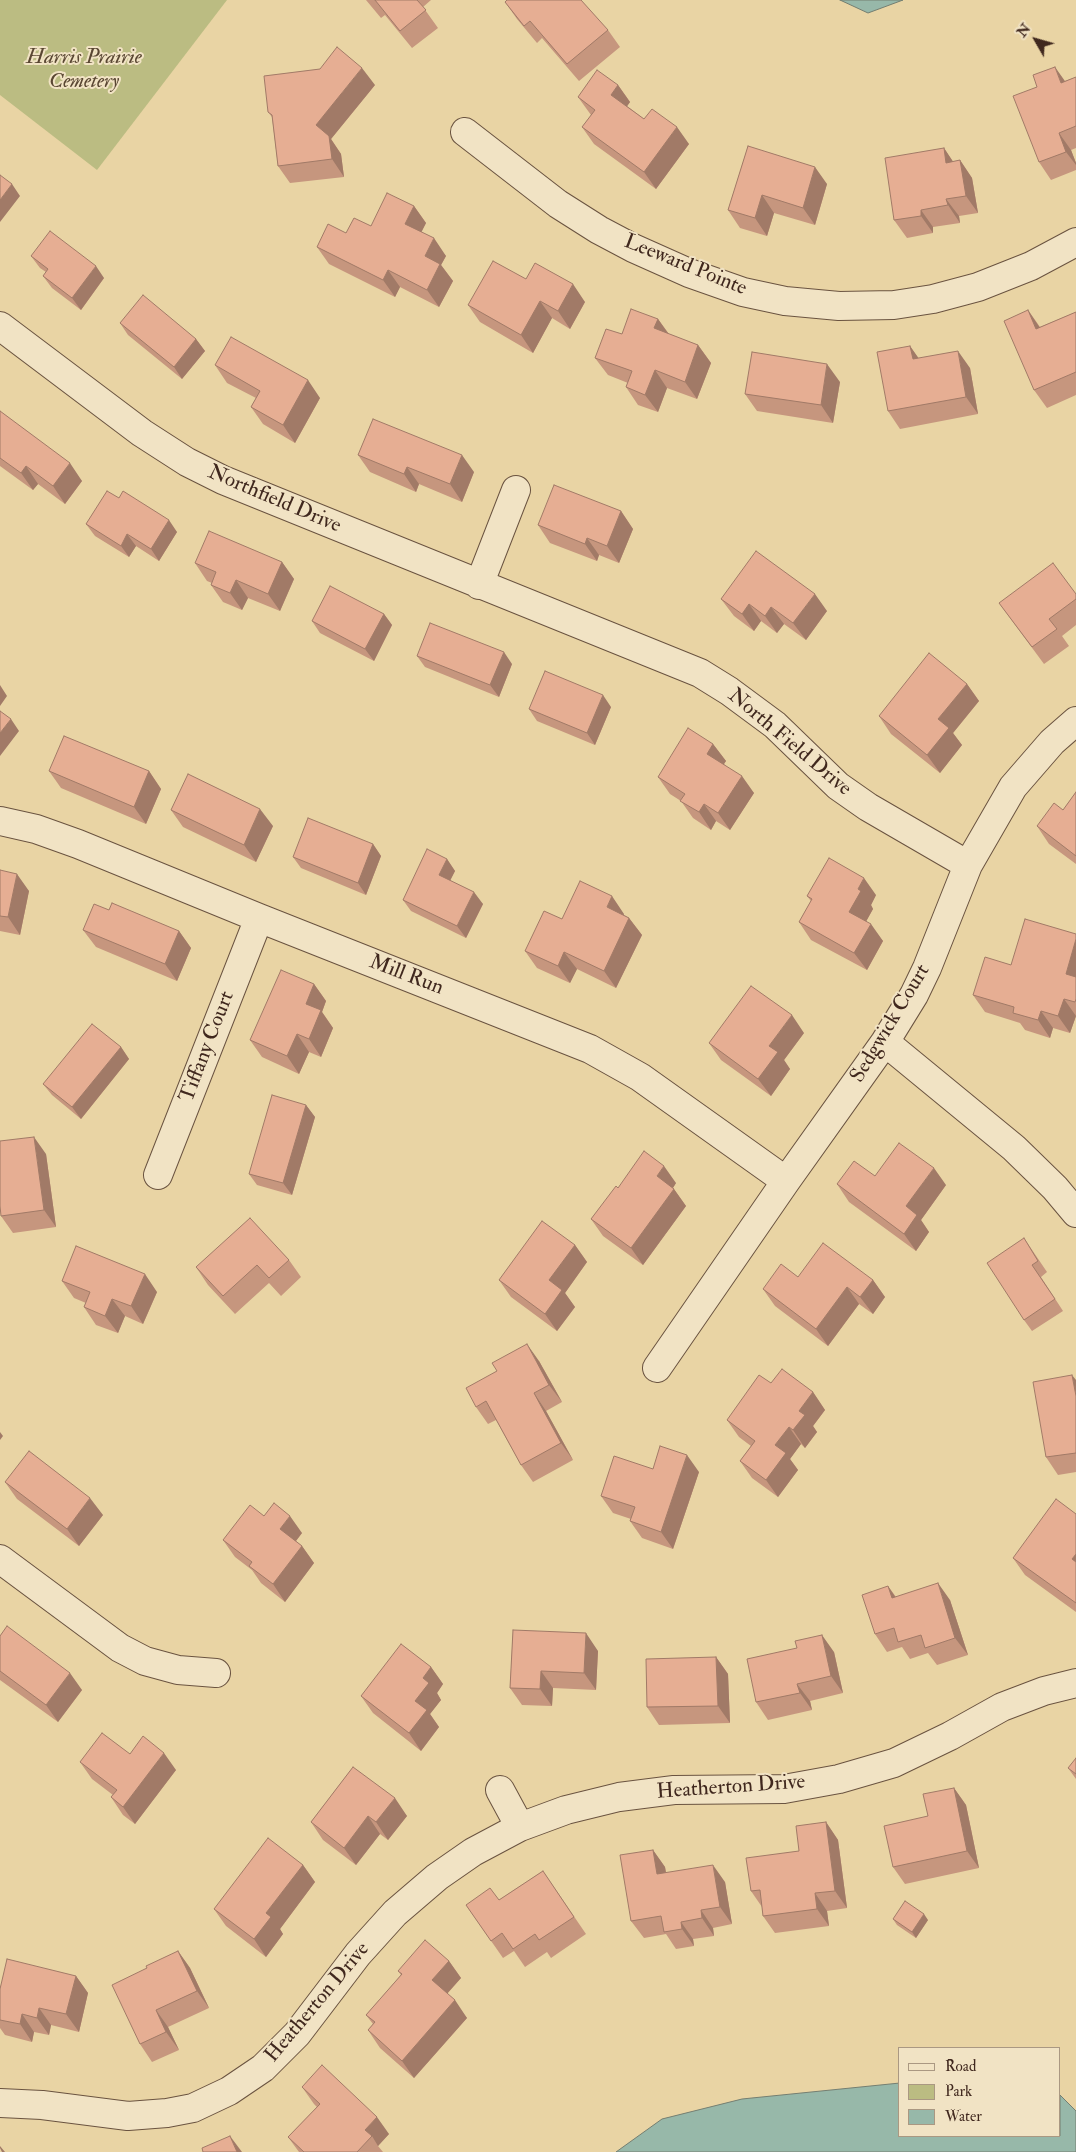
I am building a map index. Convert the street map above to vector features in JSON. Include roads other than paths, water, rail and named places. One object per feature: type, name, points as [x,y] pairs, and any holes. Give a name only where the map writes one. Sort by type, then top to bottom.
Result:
[{"type":"street","name":"Leeward Pointe","points":[[465,132],[558,204],[608,234],[688,273],[743,292],[785,301],[839,306],[894,305],[933,299],[978,287],[1031,266],[1076,242]]},
{"type":"street","name":"Northfield Drive","points":[[0,326],[142,433],[187,462],[232,484],[576,624]]},
{"type":"street","points":[[479,585],[516,490]]},
{"type":"street","name":"North Field Drive","points":[[576,624],[700,673],[729,691],[774,725],[838,786],[868,808],[968,865]]},
{"type":"street","name":"Sedgwick Court","points":[[657,1368],[885,1042],[914,995],[928,968],[968,865],[1013,787],[1052,742],[1076,721]]},
{"type":"street","name":"Mill Run","points":[[0,821],[36,829],[78,844],[258,918],[590,1048],[640,1077],[786,1181]]},
{"type":"street","name":"Tiffany Court","points":[[158,1175],[258,918]]},
{"type":"street","points":[[885,1042],[1014,1148],[1055,1188],[1076,1213]]},
{"type":"street","points":[[0,1559],[120,1648],[145,1661],[178,1670],[216,1673]]},
{"type":"street","name":"Heatherton Drive","points":[[0,2103],[42,2105],[128,2116],[167,2113],[193,2108],[229,2091],[263,2068],[297,2034],[358,1954],[395,1913],[437,1877],[473,1852],[520,1827],[566,1810],[619,1797],[674,1790],[784,1789],[840,1779],[894,1763],[950,1736],[1002,1707],[1044,1691],[1076,1683]]},
{"type":"street","points":[[500,1790],[520,1827]]},
{"type":"water","points":[[840,0],[903,0],[868,13]]},
{"type":"water","points":[[898,2083],[898,2137],[1061,2137],[1061,2096],[1076,2111],[1076,2152],[616,2152],[662,2119],[742,2099]]},
{"type":"park label","name":"Harris Prairie Cemetery","points":[[84,70]]}]
